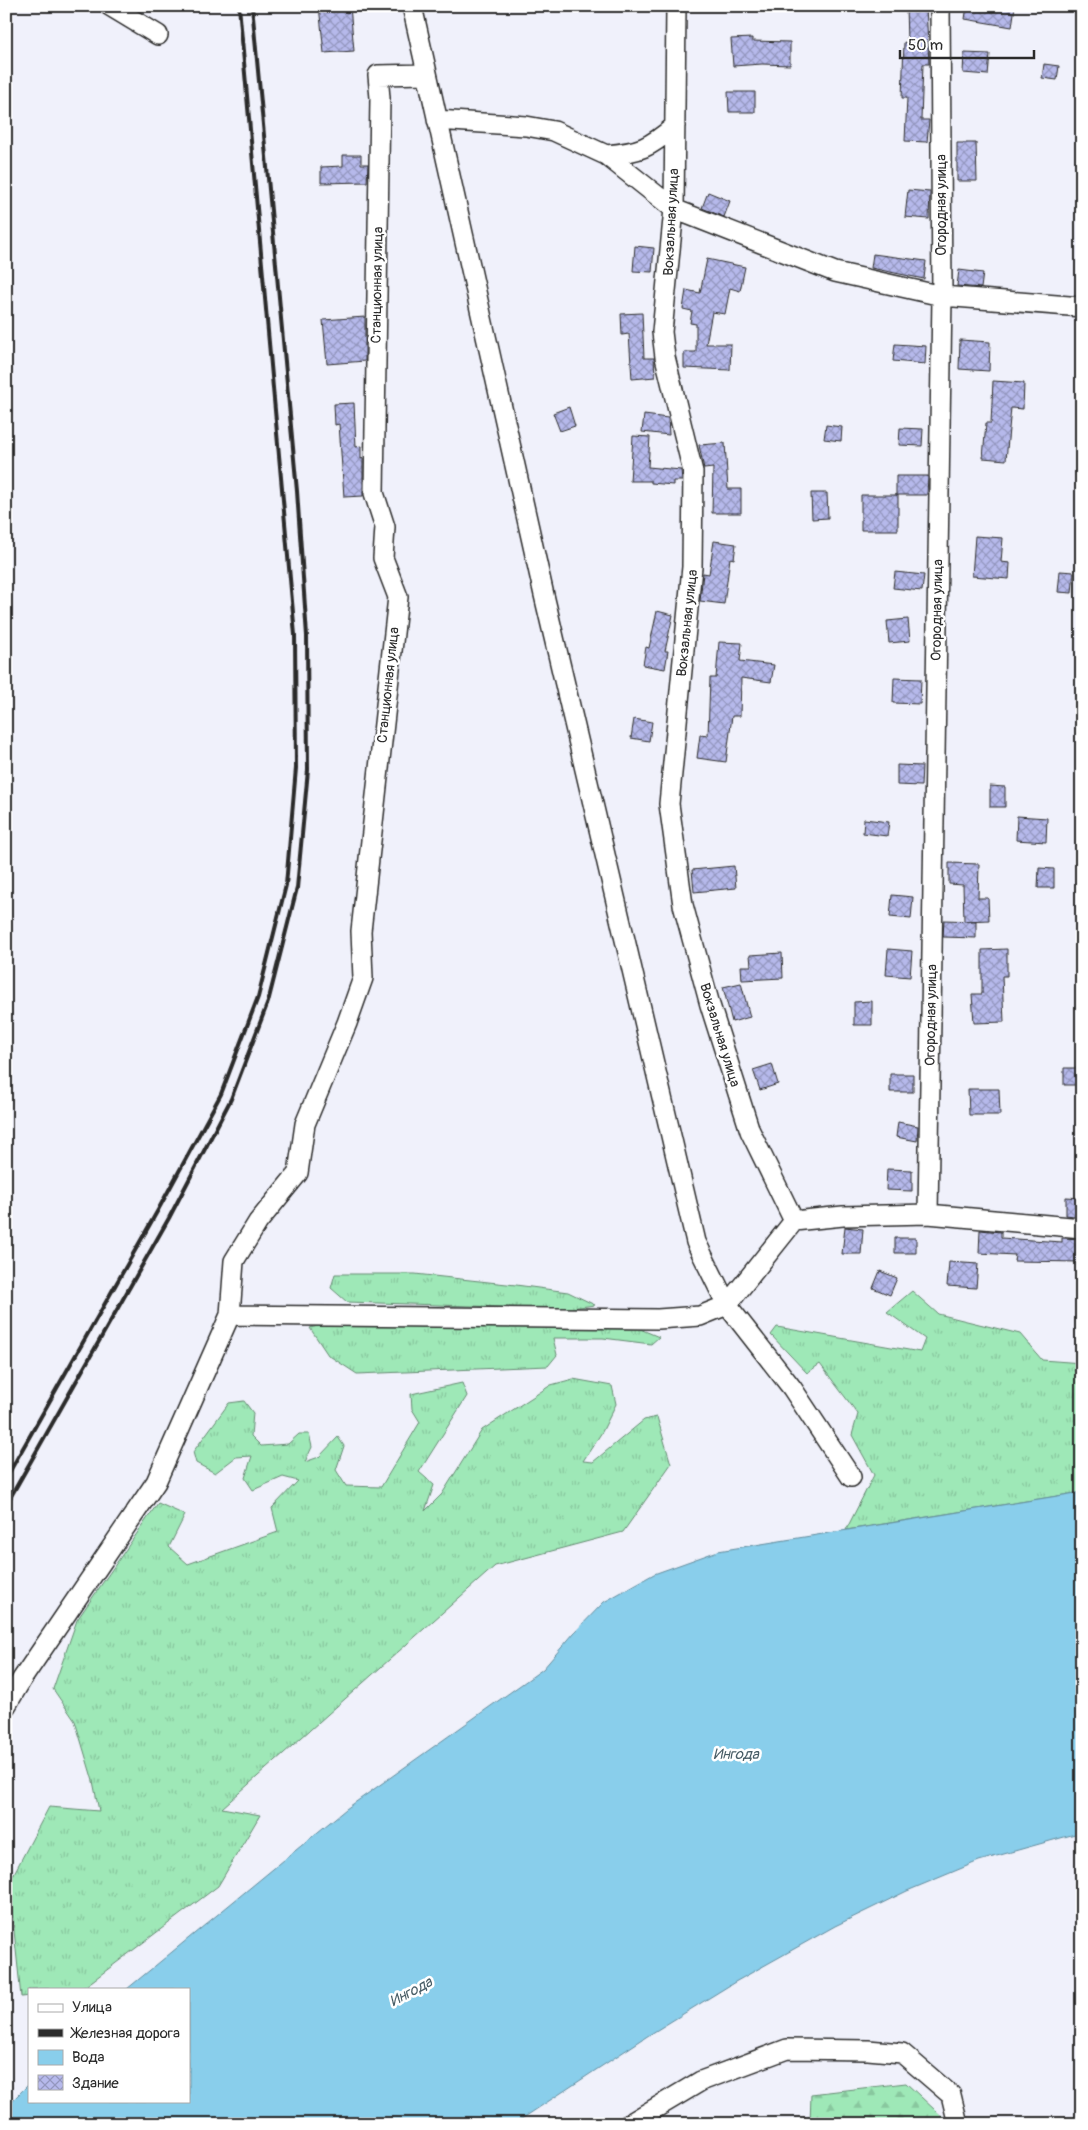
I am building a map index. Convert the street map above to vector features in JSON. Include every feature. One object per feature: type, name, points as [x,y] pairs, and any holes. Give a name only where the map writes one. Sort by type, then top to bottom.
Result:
[{"type":"street","points":[[110,6],[158,35]]},
{"type":"street","points":[[412,6],[542,585],[696,1242],[727,1305],[792,1388],[851,1477]]},
{"type":"street","name":"Вокзальная улица","points":[[676,6],[674,209],[662,332],[693,472],[692,567],[668,804],[683,905],[710,1005],[750,1131],[794,1221]]},
{"type":"street","name":"Огородная улица","points":[[928,1214],[942,296],[940,6]]},
{"type":"street","name":"Станционная улица","points":[[230,1315],[234,1261],[258,1222],[298,1173],[305,1124],[347,1023],[363,978],[361,931],[398,597],[383,558],[385,527],[374,494],[380,98],[378,75],[427,74]]},
{"type":"street","points":[[437,120],[526,126],[554,131],[606,155],[674,209],[835,272],[942,296],[1082,307]]},
{"type":"street","points":[[606,155],[635,152],[656,142],[675,126]]},
{"type":"street","points":[[6,1706],[22,1679],[156,1482],[230,1315],[658,1319],[700,1316],[727,1305],[794,1221],[843,1216],[928,1214],[1082,1228]]},
{"type":"street","points":[[629,2124],[701,2081],[787,2049],[868,2050],[902,2053],[951,2095],[958,2124]]},
{"type":"green space","points":[[335,1274],[415,1274],[516,1285],[568,1292],[595,1305],[563,1309],[347,1302],[331,1288]]},
{"type":"green space","points":[[912,1291],[938,1314],[1020,1334],[1042,1360],[1082,1363],[1082,1492],[846,1530],[874,1475],[852,1435],[858,1414],[820,1364],[807,1373],[771,1335],[777,1327],[920,1352],[925,1339],[887,1312]]},
{"type":"green space","points":[[326,1324],[640,1329],[659,1337],[651,1344],[603,1338],[553,1338],[557,1355],[548,1366],[357,1374],[328,1355],[310,1328]]},
{"type":"green space","points":[[573,1379],[612,1386],[616,1404],[602,1432],[583,1461],[593,1462],[644,1420],[657,1417],[671,1464],[623,1532],[495,1566],[222,1808],[260,1815],[218,1886],[83,1988],[28,1988],[28,1996],[21,1997],[9,1883],[49,1807],[99,1811],[93,1781],[75,1721],[53,1689],[77,1620],[158,1503],[185,1515],[169,1547],[188,1564],[278,1532],[272,1508],[298,1481],[283,1477],[253,1490],[245,1478],[252,1456],[236,1457],[215,1473],[196,1463],[193,1452],[229,1403],[244,1401],[253,1413],[251,1436],[261,1446],[288,1444],[299,1434],[309,1434],[312,1447],[305,1462],[319,1457],[338,1437],[344,1446],[336,1470],[346,1486],[381,1487],[420,1422],[412,1409],[411,1394],[462,1383],[467,1396],[419,1472],[434,1485],[425,1511],[442,1494],[482,1430],[551,1385]]},
{"type":"green space","points":[[906,2083],[950,2124],[810,2124],[811,2094]]},
{"type":"water","name":"Ингода","points":[[1082,1492],[1082,1832],[979,1861],[907,1891],[835,1926],[735,1982],[649,2035],[514,2124],[6,2124],[6,2107],[28,2085],[28,2102],[190,2102],[190,1988],[128,1988],[346,1809],[543,1669],[604,1602],[654,1574],[718,1551]]},
{"type":"building","points":[[319,6],[350,6],[354,51],[324,53]]},
{"type":"building","points":[[906,6],[926,6],[929,64],[923,64],[921,120],[929,120],[927,142],[905,141],[907,98],[902,98],[904,42],[907,43]]},
{"type":"building","points":[[967,6],[1015,6],[1012,27],[965,19]]},
{"type":"building","points":[[752,38],[752,41],[790,42],[790,65],[733,66],[731,39]]},
{"type":"building","points":[[964,53],[990,54],[988,75],[963,73]]},
{"type":"building","points":[[1044,64],[1059,66],[1057,80],[1042,78]]},
{"type":"building","points":[[728,92],[755,92],[755,112],[729,112]]},
{"type":"building","points":[[957,143],[976,143],[977,181],[957,181]]},
{"type":"building","points":[[343,155],[361,155],[361,164],[368,164],[367,182],[321,183],[321,167],[343,166]]},
{"type":"building","points":[[908,190],[930,192],[929,219],[905,217]]},
{"type":"building","points":[[708,192],[730,201],[724,217],[702,208]]},
{"type":"building","points":[[635,246],[654,248],[652,272],[633,271]]},
{"type":"building","points":[[873,254],[926,261],[924,279],[871,268]]},
{"type":"building","points":[[707,259],[745,267],[740,291],[730,288],[725,314],[712,312],[706,344],[731,344],[730,370],[684,368],[684,352],[696,352],[696,324],[690,323],[692,311],[683,309],[686,290],[700,293]]},
{"type":"building","points":[[959,270],[983,273],[981,288],[957,286]]},
{"type":"building","points":[[642,313],[644,358],[654,358],[655,377],[632,379],[629,334],[622,335],[621,314]]},
{"type":"building","points":[[365,317],[365,361],[327,364],[323,320]]},
{"type":"building","points":[[960,340],[990,342],[989,371],[959,369]]},
{"type":"building","points":[[895,344],[926,346],[925,364],[893,361]]},
{"type":"building","points":[[993,381],[1024,383],[1023,409],[1011,408],[1006,460],[983,458],[986,423],[991,423]]},
{"type":"building","points":[[354,403],[356,447],[361,446],[361,459],[363,458],[363,496],[344,497],[339,424],[335,425],[334,404]]},
{"type":"building","points":[[569,407],[575,426],[560,431],[553,413]]},
{"type":"building","points":[[644,415],[668,418],[669,435],[642,432]]},
{"type":"building","points":[[826,425],[842,427],[841,441],[824,439]]},
{"type":"building","points":[[900,428],[923,429],[922,446],[899,445]]},
{"type":"building","points":[[633,436],[650,437],[648,467],[681,470],[682,481],[673,481],[673,485],[651,483],[651,481],[630,481]]},
{"type":"building","points":[[725,443],[728,489],[741,489],[741,513],[712,513],[713,468],[704,469],[699,445]]},
{"type":"building","points":[[896,476],[928,476],[927,495],[896,495]]},
{"type":"building","points":[[811,493],[827,493],[828,518],[812,519]]},
{"type":"building","points":[[861,495],[898,495],[898,530],[861,530]]},
{"type":"building","points":[[975,536],[1003,538],[1001,562],[1010,563],[1009,579],[972,576]]},
{"type":"building","points":[[714,541],[736,544],[734,559],[730,558],[724,604],[700,601],[703,573],[709,574]]},
{"type":"building","points":[[1060,571],[1074,572],[1072,593],[1058,592]]},
{"type":"building","points":[[895,572],[924,575],[922,591],[893,588]]},
{"type":"building","points":[[657,611],[673,615],[665,651],[668,651],[665,669],[643,665],[646,647],[649,648]]},
{"type":"building","points":[[908,619],[910,641],[889,643],[887,621]]},
{"type":"building","points":[[719,642],[742,643],[740,661],[774,665],[771,682],[741,678],[740,716],[732,716],[726,762],[697,758],[700,735],[708,736],[710,678],[716,678]]},
{"type":"building","points":[[894,678],[921,679],[920,704],[893,703]]},
{"type":"building","points":[[634,719],[652,722],[649,741],[631,738]]},
{"type":"building","points":[[897,765],[922,766],[921,786],[897,785]]},
{"type":"building","points":[[990,786],[1005,787],[1005,807],[990,807]]},
{"type":"building","points":[[1017,816],[1047,818],[1046,842],[1016,840]]},
{"type":"building","points":[[864,819],[889,822],[887,836],[863,833]]},
{"type":"building","points":[[949,863],[979,864],[978,898],[988,898],[989,920],[964,921],[963,885],[949,884]]},
{"type":"building","points":[[734,866],[736,888],[694,892],[692,870]]},
{"type":"building","points":[[1039,868],[1054,869],[1054,888],[1038,888]]},
{"type":"building","points":[[892,895],[913,897],[911,919],[890,917]]},
{"type":"building","points":[[944,920],[976,921],[976,938],[943,937]]},
{"type":"building","points":[[888,949],[912,951],[910,977],[886,975]]},
{"type":"building","points":[[1007,949],[1007,976],[1002,976],[1004,1022],[974,1023],[972,994],[982,994],[982,950]]},
{"type":"building","points":[[782,953],[783,978],[742,980],[741,966],[751,966],[750,955]]},
{"type":"building","points":[[741,983],[750,1017],[732,1022],[723,987]]},
{"type":"building","points":[[872,1001],[872,1025],[854,1025],[854,1002]]},
{"type":"building","points":[[772,1064],[778,1084],[760,1090],[753,1070]]},
{"type":"building","points":[[1064,1068],[1082,1068],[1082,1085],[1064,1085]]},
{"type":"building","points":[[890,1074],[913,1074],[913,1092],[890,1092]]},
{"type":"building","points":[[968,1089],[999,1089],[1000,1115],[969,1115]]},
{"type":"building","points":[[898,1122],[918,1126],[917,1141],[896,1137]]},
{"type":"building","points":[[887,1169],[912,1170],[912,1191],[886,1190]]},
{"type":"building","points":[[1066,1197],[1082,1198],[1082,1217],[1066,1215]]},
{"type":"building","points":[[845,1227],[863,1229],[861,1254],[842,1254]]},
{"type":"building","points":[[980,1230],[1001,1232],[1001,1238],[1062,1242],[1062,1238],[1082,1239],[1082,1262],[1014,1261],[1015,1255],[979,1253]]},
{"type":"building","points":[[895,1238],[916,1238],[916,1253],[895,1253]]},
{"type":"building","points":[[949,1262],[978,1264],[976,1288],[947,1286]]},
{"type":"building","points":[[880,1271],[897,1278],[890,1295],[873,1288]]},
{"type":"railway","points":[[6,1478],[158,1210],[221,1094],[258,997],[286,885],[296,768],[295,635],[239,6]]},
{"type":"railway","points":[[6,1505],[169,1218],[231,1099],[268,1002],[297,888],[308,770],[307,636],[297,491],[252,6]]}]
